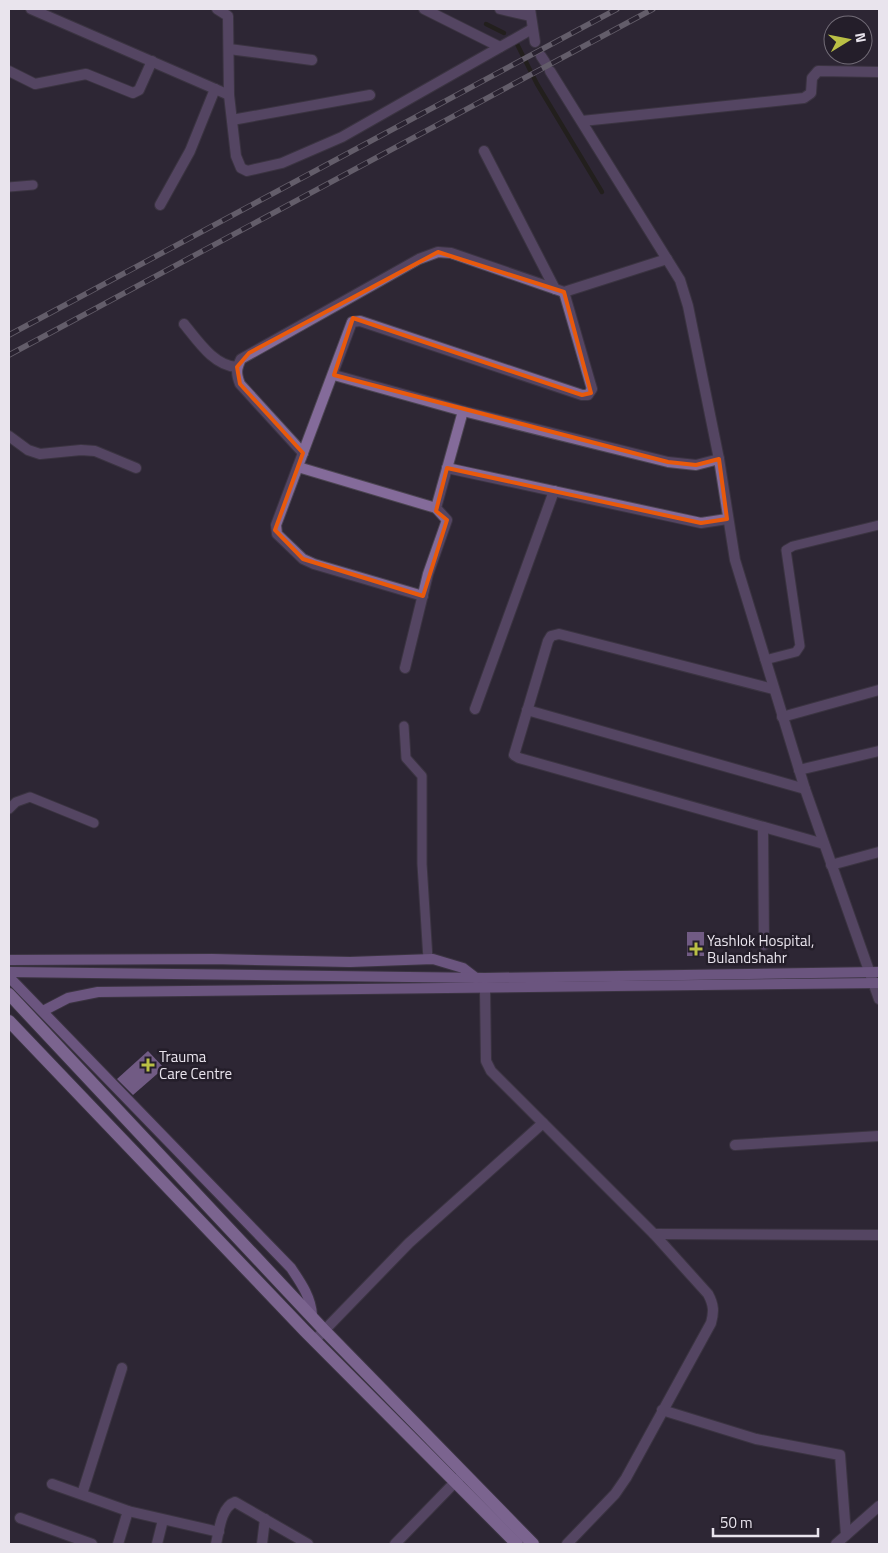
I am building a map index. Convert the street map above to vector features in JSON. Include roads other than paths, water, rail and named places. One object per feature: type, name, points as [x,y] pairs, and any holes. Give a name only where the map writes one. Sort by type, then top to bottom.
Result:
[{"type":"main road","points":[[9,994],[312,1315],[460,1477],[517,1544]]},
{"type":"main road","points":[[9,1020],[315,1340],[533,1544]]},
{"type":"street","points":[[31,9],[229,95]]},
{"type":"street","points":[[217,9],[228,16],[229,95],[238,164],[246,171],[282,163],[342,137],[532,28]]},
{"type":"street","points":[[424,9],[500,48]]},
{"type":"street","points":[[500,9],[530,12],[535,42]]},
{"type":"street","points":[[229,49],[312,60]]},
{"type":"street","points":[[9,71],[35,84],[86,74],[133,93],[139,90],[152,61]]},
{"type":"street","points":[[545,63],[680,280],[688,306],[719,459],[735,560],[805,789],[831,865],[874,972],[879,999]]},
{"type":"street","points":[[582,121],[804,98],[811,93],[812,78],[818,71],[879,72]]},
{"type":"street","points":[[160,205],[190,150],[215,89]]},
{"type":"street","points":[[232,120],[370,95]]},
{"type":"street","points":[[423,596],[314,564],[303,559],[279,538],[276,525],[334,375],[352,322],[356,320],[582,395],[588,395],[592,389],[559,291],[484,151]]},
{"type":"street","points":[[303,453],[240,384],[236,375],[241,359],[419,259],[438,252],[451,253],[559,291],[667,258]]},
{"type":"street","points":[[184,324],[218,361],[228,366],[237,367]]},
{"type":"street","points":[[334,375],[462,411],[682,465],[696,465],[719,459]]},
{"type":"street","points":[[436,508],[462,411]]},
{"type":"street","points":[[9,436],[28,450],[40,454],[81,450],[95,451],[136,468]]},
{"type":"street","points":[[298,467],[436,508],[447,520],[423,596],[406,668]]},
{"type":"street","points":[[447,468],[706,522],[727,519]]},
{"type":"street","points":[[476,709],[554,491]]},
{"type":"street","points":[[773,688],[559,634],[551,636],[548,641],[514,752],[518,758],[824,844]]},
{"type":"street","points":[[782,717],[879,690]]},
{"type":"street","points":[[527,710],[805,789]]},
{"type":"street","points":[[799,770],[879,751]]},
{"type":"street","points":[[763,827],[764,946]]},
{"type":"street","points":[[831,865],[879,852]]},
{"type":"street","points":[[9,960],[212,959],[350,962],[428,959],[449,962],[463,968],[472,978]]},
{"type":"street","points":[[9,972],[472,978],[874,972]]},
{"type":"street","points":[[9,977],[291,1268],[304,1286],[312,1315]]},
{"type":"street","points":[[44,1011],[68,998],[98,992],[876,983]]},
{"type":"street","points":[[485,989],[486,1061],[491,1071],[654,1234],[713,1302],[714,1312],[711,1323],[615,1494],[567,1544]]},
{"type":"street","points":[[315,1340],[409,1243],[543,1123]]},
{"type":"street","points":[[735,1144],[879,1136]]},
{"type":"street","points":[[654,1234],[879,1235]]},
{"type":"street","points":[[82,1494],[122,1368]]},
{"type":"street","points":[[662,1410],[756,1439],[840,1454],[846,1535]]},
{"type":"street","points":[[394,1544],[460,1477]]},
{"type":"street","points":[[52,1484],[128,1512],[219,1532]]},
{"type":"street","points":[[216,1544],[223,1516],[232,1503],[240,1504],[308,1544]]},
{"type":"street","points":[[836,1544],[879,1506]]},
{"type":"street","points":[[118,1544],[128,1512]]},
{"type":"street","points":[[20,1518],[92,1544]]},
{"type":"street","points":[[262,1544],[265,1519]]},
{"type":"street","points":[[157,1544],[163,1520]]},
{"type":"lane","points":[[9,187],[33,185]]},
{"type":"lane","points":[[765,660],[796,652],[800,646],[786,550],[793,546],[879,525]]},
{"type":"lane","points":[[404,726],[406,758],[422,776],[422,864],[428,959]]},
{"type":"lane","points":[[9,809],[16,802],[30,797],[94,823]]},
{"type":"waterway","points":[[486,24],[504,33]]},
{"type":"waterway","points":[[516,42],[537,84],[602,192]]},
{"type":"railway","points":[[9,335],[617,9]]},
{"type":"railway","points":[[9,355],[653,9]]},
{"type":"place","name":"Yashlok Hospital, Bulandshahr","points":[[696,949]]},
{"type":"place","name":"Trauma Care Centre","points":[[148,1065]]}]
